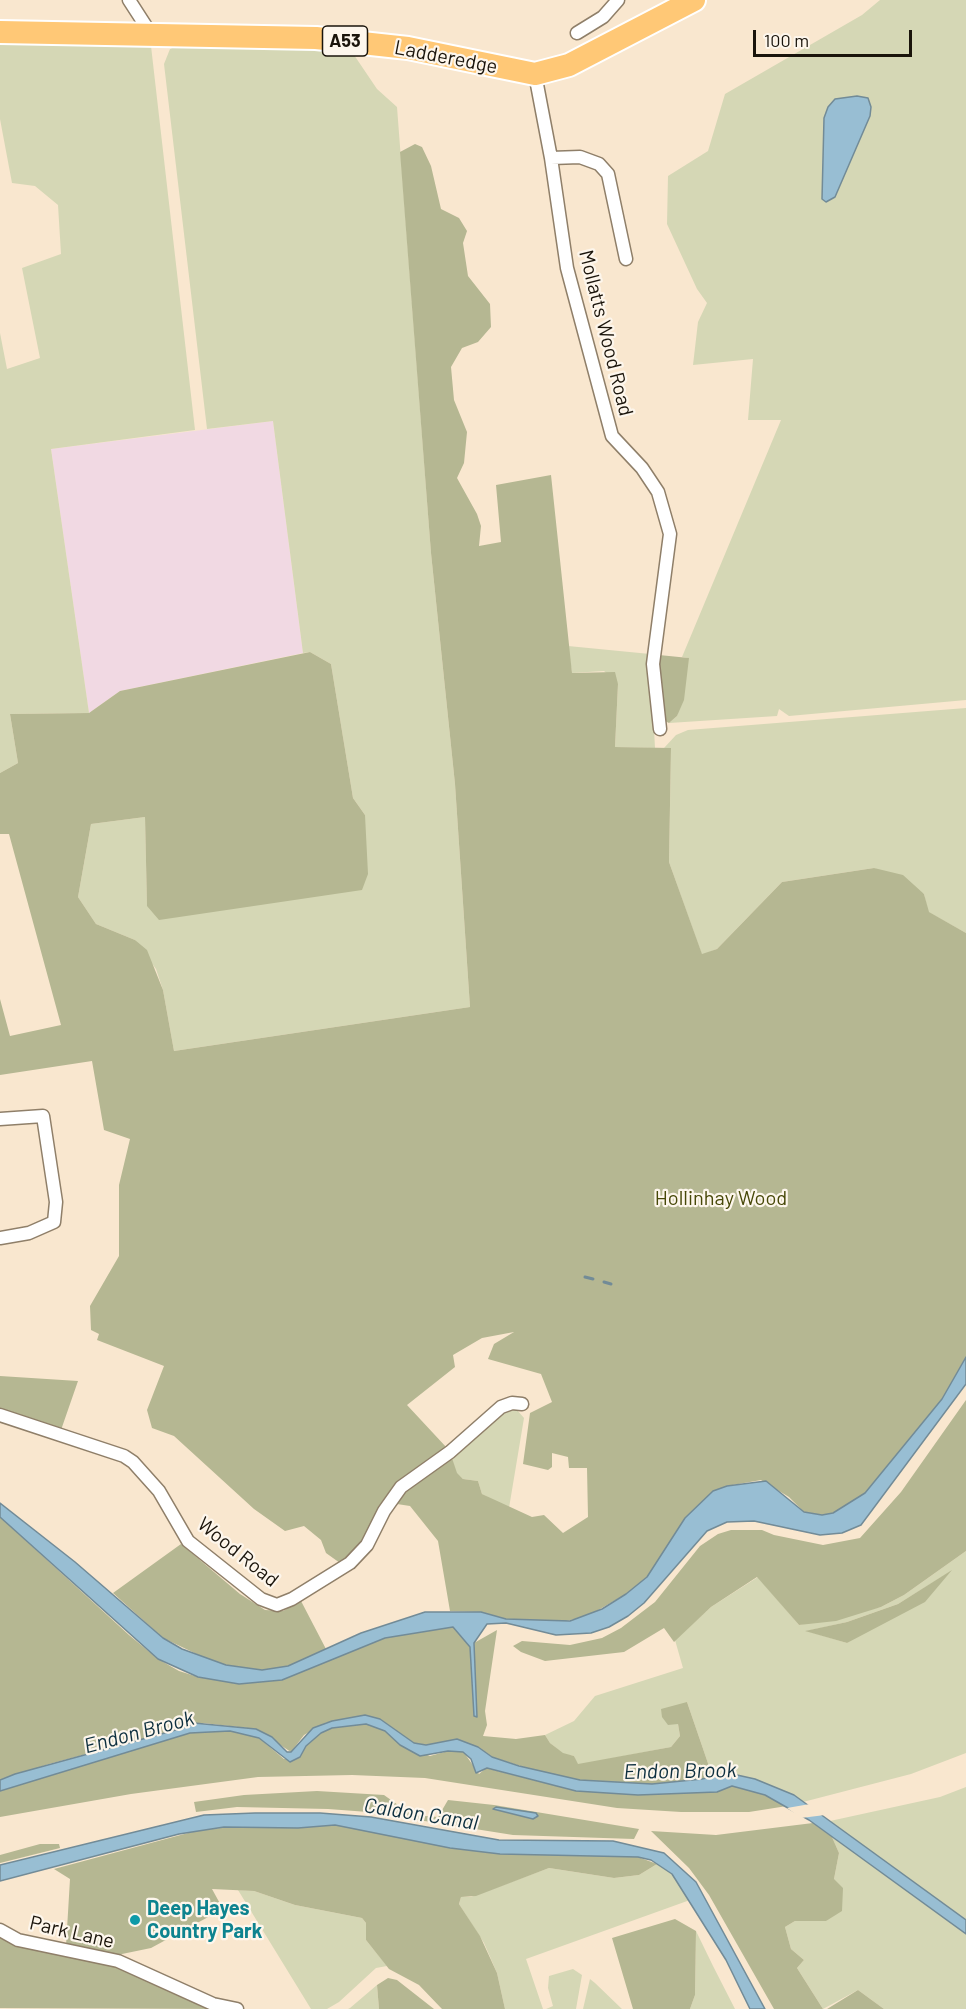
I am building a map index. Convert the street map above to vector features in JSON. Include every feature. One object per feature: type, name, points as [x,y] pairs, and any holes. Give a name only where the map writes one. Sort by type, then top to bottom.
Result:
[{"type":"highway","name":"Ladderedge","points":[[0,32],[316,38],[408,48],[535,74],[569,65],[694,0]]},
{"type":"street","points":[[129,0],[152,34]]},
{"type":"street","points":[[578,33],[603,17],[618,0]]},
{"type":"street","name":"Mollatts Wood Road","points":[[535,74],[551,158],[567,268],[612,436],[642,468],[658,492],[670,534],[653,664],[660,729]]},
{"type":"street","points":[[551,158],[579,157],[599,164],[608,174],[626,259]]},
{"type":"street","points":[[0,1119],[43,1116],[56,1202],[54,1222],[29,1233],[0,1238]]},
{"type":"street","name":"Wood Road","points":[[0,1415],[124,1456],[133,1462],[159,1491],[188,1540],[261,1599],[277,1605],[292,1599],[350,1563],[367,1545],[384,1511],[401,1487],[450,1452],[501,1407],[512,1403],[522,1404]]},
{"type":"street","name":"Park Lane","points":[[0,1930],[18,1940],[118,1961],[213,2004],[237,2009]]},
{"type":"shaded area","points":[[273,421],[303,653],[120,691],[89,713],[51,449]]},
{"type":"green space","points":[[880,0],[966,0],[966,700],[789,716],[779,709],[777,716],[669,723],[677,716],[688,658],[682,657],[781,420],[748,420],[753,359],[693,365],[698,322],[707,303],[697,289],[667,224],[668,176],[708,151],[725,94],[862,15]],"holes":[[[871,107],[835,197],[822,198],[824,118]]]},
{"type":"green space","points":[[0,42],[151,46],[195,430],[51,449],[89,713],[10,714],[18,763],[0,773],[0,333],[7,369],[40,358],[22,268],[61,254],[58,205],[35,186],[12,183],[0,119]]},
{"type":"green space","points":[[182,44],[350,49],[377,89],[397,107],[431,553],[455,784],[470,1007],[174,1051],[163,990],[156,969],[135,940],[96,924],[78,897],[91,824],[145,817],[147,905],[365,815],[353,798],[331,664],[310,652],[303,653],[273,421],[207,429],[164,64],[170,49]]},
{"type":"green space","name":"Hollinhay Wood","points":[[415,144],[422,147],[431,166],[441,209],[459,218],[467,231],[463,243],[468,276],[490,304],[491,327],[478,342],[462,348],[451,367],[454,400],[467,432],[464,463],[457,478],[481,526],[479,546],[501,542],[496,485],[551,475],[572,673],[615,672],[618,684],[615,747],[671,748],[669,862],[702,954],[717,949],[782,882],[874,868],[903,875],[924,894],[929,912],[966,933],[966,1357],[942,1399],[865,1493],[833,1513],[822,1515],[804,1512],[789,1497],[761,1480],[727,1486],[685,1518],[647,1577],[626,1594],[586,1617],[560,1622],[506,1619],[481,1612],[450,1611],[438,1541],[410,1506],[397,1504],[402,1490],[451,1455],[457,1473],[463,1479],[478,1481],[482,1494],[532,1517],[544,1515],[563,1533],[588,1517],[587,1468],[569,1468],[568,1457],[552,1453],[552,1467],[548,1470],[523,1464],[530,1413],[552,1402],[541,1374],[488,1359],[494,1344],[514,1332],[482,1338],[453,1355],[455,1367],[407,1405],[447,1448],[397,1483],[379,1507],[362,1542],[340,1563],[326,1553],[321,1540],[304,1526],[285,1531],[254,1509],[174,1436],[152,1428],[147,1410],[164,1366],[97,1340],[99,1334],[91,1330],[90,1306],[119,1256],[119,1185],[130,1139],[104,1130],[92,1061],[0,1075],[0,999],[10,1036],[61,1025],[9,834],[0,834],[0,773],[18,763],[10,714],[89,713],[120,691],[310,652],[331,664],[353,798],[365,815],[368,874],[362,890],[159,920],[147,906],[145,817],[91,824],[78,897],[96,924],[135,940],[147,950],[163,990],[174,1051],[470,1007],[455,784],[431,553],[400,152]]},
{"type":"green space","points":[[568,646],[650,654],[655,748],[615,747],[618,684],[604,671],[572,673]]},
{"type":"green space","points":[[659,655],[689,658],[684,700],[677,716],[669,723],[663,720],[658,680]]},
{"type":"green space","points":[[966,708],[966,933],[928,912],[924,894],[874,868],[782,882],[717,949],[702,955],[669,862],[671,749],[664,748],[676,735],[688,730]]},
{"type":"green space","points":[[0,1376],[78,1381],[61,1430],[0,1408]]},
{"type":"green space","points":[[966,1400],[966,1551],[904,1595],[881,1607],[836,1621],[799,1625],[757,1577],[711,1607],[674,1642],[664,1628],[624,1652],[545,1661],[521,1652],[513,1646],[522,1641],[570,1645],[602,1638],[621,1628],[655,1602],[700,1546],[718,1534],[731,1530],[762,1530],[774,1535],[823,1545],[860,1538],[901,1492]]},
{"type":"green space","points":[[509,1409],[517,1410],[524,1418],[509,1508],[482,1494],[478,1481],[463,1479],[456,1473],[451,1455],[499,1413]]},
{"type":"green space","points":[[0,1517],[129,1635],[158,1659],[179,1671],[198,1677],[239,1684],[282,1680],[385,1638],[453,1627],[470,1647],[474,1716],[477,1717],[474,1643],[497,1630],[485,1711],[487,1725],[483,1736],[516,1739],[545,1735],[550,1743],[563,1753],[574,1756],[578,1764],[671,1747],[680,1736],[678,1724],[668,1725],[662,1717],[661,1709],[687,1702],[712,1775],[702,1779],[652,1784],[580,1780],[549,1775],[492,1757],[478,1747],[457,1739],[426,1745],[414,1743],[380,1719],[365,1715],[325,1723],[304,1735],[291,1752],[256,1729],[203,1723],[49,1764],[0,1780]]},
{"type":"green space","points":[[181,1544],[240,1594],[265,1610],[283,1611],[301,1601],[326,1649],[288,1666],[262,1670],[226,1665],[205,1658],[163,1638],[113,1593]]},
{"type":"green space","points":[[966,1551],[966,1753],[911,1774],[803,1802],[755,1779],[728,1773],[712,1775],[687,1702],[674,1722],[678,1724],[680,1736],[671,1747],[577,1765],[574,1756],[563,1754],[550,1743],[545,1735],[574,1721],[595,1696],[683,1668],[675,1640],[711,1607],[758,1577],[799,1625],[881,1607],[904,1595]],"holes":[[[950,1572],[847,1643],[807,1631],[847,1622],[898,1604]]]},
{"type":"green space","points":[[952,1570],[925,1602],[847,1643],[805,1631],[847,1622],[898,1604]]},
{"type":"green space","points":[[366,1724],[385,1731],[400,1745],[430,1756],[448,1751],[463,1751],[479,1774],[486,1768],[576,1791],[717,1792],[732,1786],[765,1795],[787,1806],[749,1812],[681,1812],[617,1808],[425,1778],[352,1775],[258,1777],[131,1794],[0,1817],[0,1791],[168,1738],[190,1733],[230,1731],[259,1738],[284,1759],[300,1757],[306,1746],[321,1733],[332,1728]]},
{"type":"green space","points":[[966,1787],[966,1920],[830,1821],[940,1797]]},
{"type":"green space","points":[[317,1791],[384,1795],[412,1815],[438,1817],[448,1800],[494,1805],[639,1829],[634,1839],[513,1835],[368,1812],[328,1809],[237,1807],[196,1812],[194,1802],[244,1795]]},
{"type":"green space","points":[[813,1823],[832,1837],[839,1853],[834,1879],[843,1888],[842,1911],[826,1921],[795,1921],[785,1927],[791,1949],[804,1960],[797,1968],[823,2009],[774,2009],[709,1895],[689,1868],[651,1831],[716,1835]]},
{"type":"green space","points":[[335,1825],[450,1848],[500,1854],[638,1857],[657,1864],[639,1875],[614,1878],[549,1868],[476,1896],[461,1897],[459,1904],[480,1936],[497,1973],[505,2009],[442,2009],[419,1985],[389,1969],[366,1940],[366,1923],[362,1918],[295,1905],[254,1891],[212,1889],[223,1909],[151,1948],[122,1954],[116,1958],[66,1946],[70,1879],[54,1869],[203,1829],[256,1826],[298,1828]]},
{"type":"green space","points":[[832,1837],[966,1934],[966,2009],[884,2009],[858,1990],[823,2009],[797,1968],[804,1960],[791,1949],[785,1927],[795,1921],[826,1921],[839,1853]]},
{"type":"green space","points":[[40,1844],[59,1844],[60,1848],[0,1863],[0,1855]]},
{"type":"green space","points":[[657,1864],[672,1874],[690,1900],[526,1959],[543,2009],[505,2009],[497,1973],[484,1943],[459,1904],[461,1897],[471,1897],[549,1868],[614,1878],[639,1875]]},
{"type":"green space","points":[[238,1890],[254,1891],[295,1905],[362,1918],[366,1923],[366,1940],[387,1966],[376,1968],[339,2002],[327,2009],[311,2009]]},
{"type":"green space","points":[[675,1919],[696,1931],[695,1995],[690,2009],[633,2009],[612,1938]]},
{"type":"green space","points":[[696,1931],[735,2009],[690,2009],[695,1995]]},
{"type":"green space","points":[[0,1933],[116,1964],[226,2009],[0,2008]]},
{"type":"green space","points":[[573,1969],[582,1975],[576,2009],[546,2009],[553,2006],[548,1988],[549,1976]]},
{"type":"green space","points":[[388,1978],[397,1980],[434,2009],[379,2009],[377,1985]]},
{"type":"green space","points":[[590,1979],[595,1983],[622,2009],[583,2009]]},
{"type":"green space","points":[[377,1985],[379,2009],[348,2009],[350,2008]]},
{"type":"green space","points":[[858,1990],[884,2009],[827,2009]]},
{"type":"water","points":[[857,96],[868,98],[871,107],[870,116],[835,197],[826,202],[822,199],[824,118],[828,107],[835,99]]},
{"type":"water","points":[[966,1357],[966,1384],[861,1525],[842,1533],[820,1535],[754,1521],[727,1522],[707,1531],[644,1603],[609,1627],[591,1633],[556,1635],[506,1623],[487,1624],[474,1643],[477,1717],[474,1716],[470,1647],[453,1627],[385,1638],[282,1680],[239,1684],[198,1677],[158,1659],[0,1517],[0,1503],[75,1562],[163,1638],[182,1649],[226,1665],[262,1670],[288,1666],[361,1633],[425,1612],[481,1612],[506,1619],[570,1621],[602,1609],[647,1577],[685,1518],[713,1491],[727,1486],[766,1481],[804,1512],[822,1515],[833,1513],[865,1493],[942,1399]]},
{"type":"water","points":[[365,1715],[380,1719],[414,1743],[426,1745],[457,1739],[478,1747],[492,1757],[519,1766],[580,1780],[652,1784],[702,1779],[728,1773],[755,1779],[794,1795],[966,1920],[966,1934],[809,1820],[765,1795],[732,1786],[717,1792],[638,1795],[576,1791],[487,1768],[476,1773],[471,1759],[463,1752],[448,1751],[420,1756],[400,1745],[385,1731],[366,1724],[332,1728],[321,1733],[306,1746],[300,1757],[290,1762],[259,1738],[230,1731],[190,1733],[0,1791],[0,1780],[15,1774],[194,1723],[256,1729],[272,1737],[287,1752],[291,1752],[313,1728],[332,1721]]},
{"type":"water","points":[[496,1807],[536,1813],[538,1816],[533,1819],[493,1809]]},
{"type":"water","points":[[320,1813],[371,1817],[499,1840],[613,1841],[664,1853],[696,1882],[765,2009],[750,2009],[726,1960],[672,1874],[651,1860],[638,1857],[500,1854],[450,1848],[335,1825],[298,1828],[224,1827],[179,1834],[0,1881],[0,1865],[204,1815]]},
{"type":"pier","points":[[810,1804],[825,1815],[801,1818],[787,1808]]},
{"type":"waterway","points":[[585,1277],[593,1279]]},
{"type":"waterway","points":[[604,1282],[611,1284]]},
{"type":"place","name":"Deep Hayes Country Park","points":[[135,1920]]},
{"type":"water label","name":"Endon Brook","points":[[139,1732]]},
{"type":"water label","name":"Endon Brook","points":[[680,1771]]},
{"type":"water label","name":"Caldon Canal","points":[[421,1814]]}]
